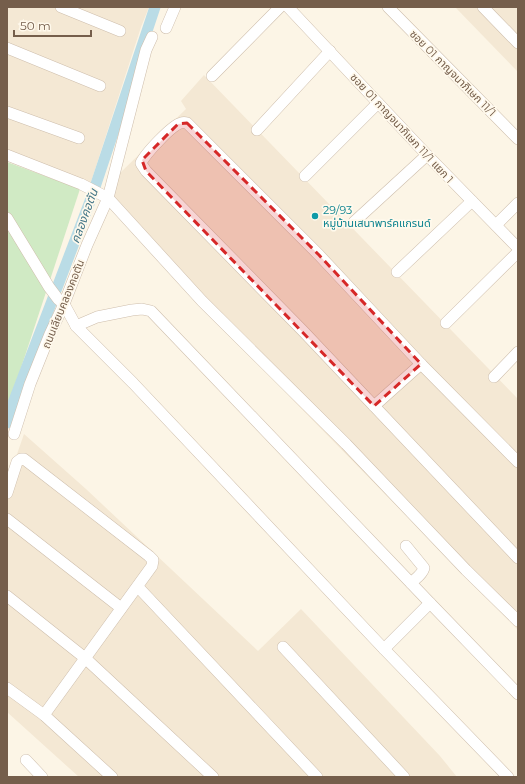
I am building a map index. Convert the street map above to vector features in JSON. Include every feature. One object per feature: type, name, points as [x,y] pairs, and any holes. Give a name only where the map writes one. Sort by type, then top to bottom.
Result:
[{"type":"street","points":[[61,7],[120,30]]},
{"type":"street","points":[[166,28],[175,7]]},
{"type":"street","points":[[212,76],[280,7]]},
{"type":"street","name":"ซอย 01 กาญจนาภิเษก 11/1 แยก 1","points":[[288,7],[426,155],[518,248]]},
{"type":"street","name":"ซอย 01 กาญจนาภิเษก 11/1","points":[[388,7],[518,139]]},
{"type":"street","points":[[489,9],[518,43]]},
{"type":"street","name":"ถนนเลียบคลองคอตัน","points":[[14,434],[61,302],[87,245],[105,196],[146,50],[152,37]]},
{"type":"street","points":[[7,48],[100,86]]},
{"type":"street","points":[[257,130],[330,51]]},
{"type":"street","points":[[305,176],[378,103]]},
{"type":"street","points":[[7,112],[79,138]]},
{"type":"street","points":[[518,462],[421,364],[319,255],[187,123],[183,122],[178,124],[158,142],[142,160],[142,165],[303,331],[518,558]]},
{"type":"street","points":[[7,155],[81,184],[105,196],[202,301],[346,444],[466,570],[518,621]]},
{"type":"street","points":[[354,222],[426,155]]},
{"type":"street","points":[[397,272],[472,201]]},
{"type":"street","points":[[496,225],[518,203]]},
{"type":"street","points":[[7,218],[49,287],[61,302],[76,326],[133,383],[384,649],[508,777]]},
{"type":"street","points":[[446,323],[518,252]]},
{"type":"street","points":[[76,326],[97,317],[132,310],[151,311],[430,604],[518,694]]},
{"type":"street","points":[[494,377],[518,352]]},
{"type":"street","points":[[374,406],[421,364]]},
{"type":"street","points":[[7,493],[17,462],[24,459],[149,556],[152,560],[152,566],[138,587],[121,608],[44,715]]},
{"type":"street","points":[[7,519],[121,608]]},
{"type":"street","points":[[406,546],[424,568],[421,575],[411,583]]},
{"type":"street","points":[[138,587],[317,777]]},
{"type":"street","points":[[7,596],[85,658],[213,777]]},
{"type":"street","points":[[384,649],[430,604]]},
{"type":"street","points":[[283,647],[404,777]]},
{"type":"street","points":[[7,688],[44,715],[112,777]]},
{"type":"street","points":[[26,760],[42,777]]},
{"type":"highlighted area","points":[[187,123],[319,255],[421,364],[374,406],[146,171],[142,160],[178,124]]},
{"type":"shaded area","points":[[7,7],[149,7],[141,27],[89,188],[7,161]]},
{"type":"shaded area","points":[[455,7],[518,7],[518,72]]},
{"type":"shaded area","points":[[204,75],[518,399],[518,630],[294,401],[109,207],[120,173],[186,109],[181,101]]},
{"type":"shaded area","points":[[24,434],[86,489],[258,651],[301,609],[440,756],[457,777],[79,777],[7,712],[7,483]]},
{"type":"green space","points":[[7,162],[80,189],[7,407]]},
{"type":"waterway","name":"คลองคอตัน","points":[[7,423],[10,411],[92,196],[155,7]]},
{"type":"place","name":"29/93 หมู่บ้านเสนาพาร์คแกรนด์","points":[[315,216]]}]
